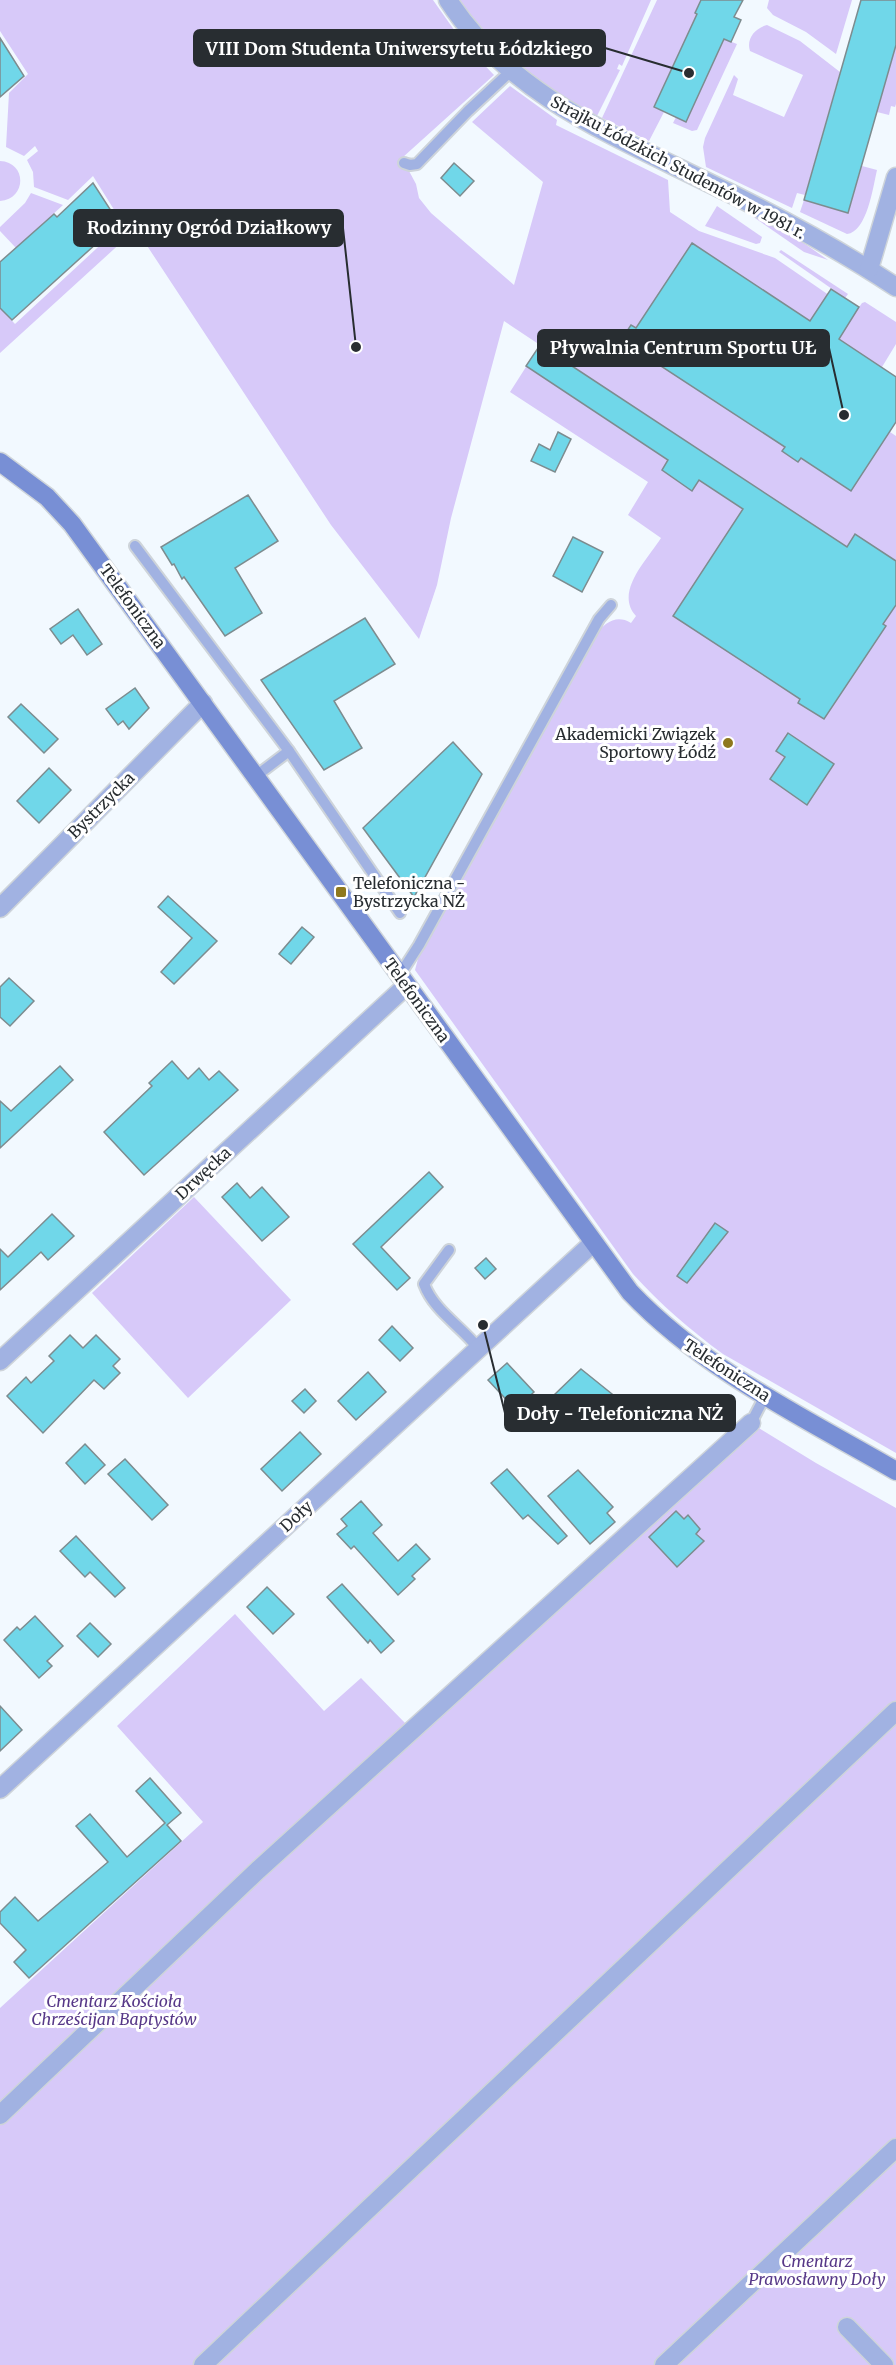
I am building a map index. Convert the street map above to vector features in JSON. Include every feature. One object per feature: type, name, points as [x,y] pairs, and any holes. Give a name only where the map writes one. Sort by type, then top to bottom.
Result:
[{"type":"street","name":"Strajku Łódzkich Studentów w 1981 r.","points":[[448,0],[469,29],[511,71],[537,92],[568,112],[789,223],[896,287]]},
{"type":"street","points":[[869,269],[896,177]]},
{"type":"street","name":"Telefoniczna","points":[[0,462],[40,492],[72,524],[630,1292],[662,1325],[723,1371],[896,1471]]},
{"type":"street","name":"Bystrzycka","points":[[0,908],[203,703]]},
{"type":"street","name":"Drwęcka","points":[[0,1361],[402,981]]},
{"type":"street","name":"Doły","points":[[0,1789],[593,1244]]},
{"type":"street","points":[[0,2115],[267,1862],[751,1423]]},
{"type":"street","points":[[203,2365],[896,1711]]},
{"type":"street","points":[[664,2365],[896,2148]]},
{"type":"street","points":[[847,2327],[884,2365]]},
{"type":"lane","points":[[404,163],[417,164],[468,111],[511,71]]},
{"type":"lane","points":[[135,546],[289,751],[400,913]]},
{"type":"lane","points":[[402,981],[424,935],[599,620],[611,605]]},
{"type":"lane","points":[[256,776],[289,751]]},
{"type":"lane","points":[[449,1250],[424,1284],[437,1306],[462,1329],[478,1348]]},
{"type":"lane","points":[[751,1423],[765,1396]]},
{"type":"green space","points":[[0,0],[433,0],[464,44],[494,75],[402,158],[416,184],[419,198],[431,213],[514,285],[543,182],[472,122],[510,86],[557,120],[556,125],[668,180],[670,212],[699,231],[775,258],[855,313],[865,302],[896,322],[896,344],[882,367],[896,377],[896,422],[890,432],[896,436],[896,1453],[723,1354],[654,1296],[633,1274],[415,970],[419,955],[595,635],[611,621],[620,619],[631,623],[636,616],[630,607],[631,587],[641,566],[661,538],[628,515],[648,482],[510,392],[540,345],[504,321],[451,518],[437,585],[419,639],[331,525],[136,229],[0,353],[0,308],[15,324],[123,224],[93,176],[68,200],[34,187],[33,172],[27,160],[38,151],[35,146],[24,156],[6,147],[9,93],[28,74],[0,31]]},
{"type":"green space","points":[[460,0],[651,0],[622,66],[619,64],[617,69],[620,70],[597,116],[557,92],[521,66],[489,36]]},
{"type":"green space","points":[[657,0],[703,0],[700,1],[695,12],[697,14],[654,106],[664,112],[649,141],[602,118]]},
{"type":"green space","points":[[769,0],[852,0],[836,54],[806,32],[773,15],[767,8]]},
{"type":"green space","points":[[767,25],[800,41],[840,72],[805,195],[797,193],[792,208],[706,167],[703,147],[734,75],[738,79],[733,95],[784,117],[803,75],[750,51],[750,38]]},
{"type":"green space","points":[[724,39],[737,44],[697,130],[692,131],[673,123],[676,117],[686,121]]},
{"type":"green space","points":[[896,45],[896,104],[895,107],[891,106],[889,115],[877,112]]},
{"type":"green space","points":[[0,161],[15,167],[20,181],[15,194],[9,199],[0,201]]},
{"type":"green space","points":[[862,166],[877,170],[868,208],[860,226],[854,231],[847,234],[800,212],[804,200],[848,213]]},
{"type":"green space","points":[[31,193],[63,205],[16,248],[0,231],[0,227],[25,203]]},
{"type":"green space","points":[[736,205],[785,230],[828,260],[804,252]]},
{"type":"green space","points":[[717,206],[762,237],[760,243],[756,244],[705,226]]},
{"type":"green space","points":[[781,250],[848,294],[845,298],[779,252]]},
{"type":"green space","points":[[194,1197],[291,1300],[188,1398],[92,1293]]},
{"type":"green space","points":[[744,1419],[896,1508],[896,2365],[0,2365],[0,2008],[203,1822],[117,1726],[235,1614],[324,1711],[361,1678],[406,1724]]},
{"type":"building","points":[[701,0],[743,0],[734,17],[741,20],[731,42],[724,39],[686,122],[654,107],[697,14],[695,13]]},
{"type":"building","points":[[861,0],[896,0],[896,45],[848,213],[804,200]]},
{"type":"building","points":[[0,38],[24,76],[0,97]]},
{"type":"building","points":[[454,163],[474,181],[460,196],[441,178]]},
{"type":"building","points":[[93,183],[119,223],[12,320],[0,308],[0,262],[54,214],[57,217]]},
{"type":"building","points":[[692,243],[810,321],[831,289],[859,307],[839,339],[896,377],[896,422],[851,491],[801,458],[798,462],[782,451],[785,447],[621,340],[631,325],[636,328]]},
{"type":"building","points":[[540,345],[847,547],[855,534],[896,561],[896,605],[883,624],[886,626],[824,719],[798,703],[800,699],[673,616],[743,509],[699,480],[692,491],[662,470],[668,460],[526,366]]},
{"type":"building","points":[[558,432],[571,439],[555,472],[531,461],[539,444],[550,450]]},
{"type":"building","points":[[248,495],[278,541],[235,568],[262,613],[225,636],[161,547]]},
{"type":"building","points":[[573,537],[603,552],[582,592],[553,576]]},
{"type":"building","points":[[78,609],[102,644],[87,655],[73,635],[61,644],[50,629]]},
{"type":"building","points":[[365,618],[395,664],[334,701],[362,748],[324,770],[261,680]]},
{"type":"building","points":[[135,688],[149,708],[129,729],[123,721],[118,725],[106,709]]},
{"type":"building","points":[[21,704],[58,739],[44,753],[8,717]]},
{"type":"building","points":[[788,733],[834,764],[807,805],[770,779],[785,757],[776,751]]},
{"type":"building","points":[[453,742],[482,774],[414,897],[363,828]]},
{"type":"building","points":[[49,768],[71,790],[39,823],[17,801]]},
{"type":"building","points":[[168,896],[217,941],[174,984],[161,972],[192,938],[158,907]]},
{"type":"building","points":[[302,927],[314,937],[291,964],[279,954]]},
{"type":"building","points":[[9,978],[34,1001],[10,1026],[0,1017],[0,987]]},
{"type":"building","points":[[172,1061],[188,1079],[199,1068],[209,1080],[219,1071],[238,1090],[144,1175],[104,1132],[152,1086],[149,1083]]},
{"type":"building","points":[[60,1066],[73,1080],[0,1148],[0,1101],[11,1111]]},
{"type":"building","points":[[429,1172],[443,1187],[381,1247],[410,1278],[397,1290],[353,1244]]},
{"type":"building","points":[[237,1183],[250,1198],[262,1187],[289,1217],[262,1241],[222,1197]]},
{"type":"building","points":[[52,1214],[74,1236],[48,1260],[41,1252],[0,1290],[0,1249],[8,1257]]},
{"type":"building","points":[[715,1223],[728,1232],[687,1283],[677,1276]]},
{"type":"building","points":[[486,1258],[496,1269],[485,1279],[475,1268]]},
{"type":"building","points":[[392,1326],[413,1348],[400,1361],[379,1340]]},
{"type":"building","points":[[70,1335],[83,1348],[96,1335],[120,1359],[113,1366],[120,1373],[104,1389],[94,1380],[43,1433],[7,1396],[26,1377],[31,1383],[54,1361],[49,1356]]},
{"type":"building","points":[[507,1363],[534,1392],[515,1409],[488,1380]]},
{"type":"building","points":[[581,1369],[617,1398],[585,1428],[553,1396]]},
{"type":"building","points":[[368,1372],[386,1392],[356,1420],[338,1401]]},
{"type":"building","points":[[305,1389],[316,1401],[304,1413],[292,1401]]},
{"type":"building","points":[[300,1432],[321,1454],[282,1491],[261,1469]]},
{"type":"building","points":[[85,1444],[105,1465],[85,1484],[66,1463]]},
{"type":"building","points":[[125,1459],[168,1505],[152,1520],[108,1474]]},
{"type":"building","points":[[507,1469],[567,1536],[558,1544],[528,1515],[523,1519],[491,1483]]},
{"type":"building","points":[[578,1470],[613,1507],[607,1513],[615,1522],[590,1544],[548,1496]]},
{"type":"building","points":[[361,1501],[382,1525],[373,1533],[398,1561],[416,1544],[430,1559],[412,1576],[415,1579],[398,1595],[354,1546],[351,1549],[337,1534],[347,1526],[341,1519]]},
{"type":"building","points":[[676,1511],[684,1519],[688,1515],[700,1529],[696,1534],[704,1541],[677,1567],[649,1537]]},
{"type":"building","points":[[76,1536],[125,1588],[115,1597],[90,1572],[85,1577],[60,1551]]},
{"type":"building","points":[[342,1584],[394,1641],[381,1653],[370,1640],[368,1643],[327,1597]]},
{"type":"building","points":[[267,1587],[294,1614],[273,1634],[247,1607]]},
{"type":"building","points":[[35,1616],[63,1646],[47,1661],[52,1666],[39,1678],[4,1640],[17,1627],[20,1630]]},
{"type":"building","points":[[90,1623],[111,1644],[98,1657],[77,1636]]},
{"type":"building","points":[[0,1706],[22,1730],[0,1751]]},
{"type":"building","points":[[150,1778],[181,1813],[167,1825],[181,1841],[29,1978],[14,1962],[26,1950],[0,1923],[0,1912],[15,1897],[38,1921],[108,1862],[76,1826],[90,1814],[127,1857],[165,1823],[136,1791]]},
{"type":"place","name":"VIII Dom Studenta Uniwersytetu Łódzkiego","points":[[689,73]]},
{"type":"place","name":"Rodzinny Ogród Działkowy","points":[[356,347]]},
{"type":"place","name":"Pływalnia Centrum Sportu UŁ","points":[[844,415]]},
{"type":"place","name":"Akademicki Związek Sportowy Łódź","points":[[728,743]]},
{"type":"place","name":"Telefoniczna - Bystrzycka NŻ","points":[[341,892]]},
{"type":"place","name":"Doły - Telefoniczna NŻ","points":[[483,1325]]},
{"type":"park label","name":"Cmentarz Kościoła Chrześcijan Baptystów","points":[[114,2010]]},
{"type":"park label","name":"Cmentarz Prawosławny Doły","points":[[817,2270]]}]
